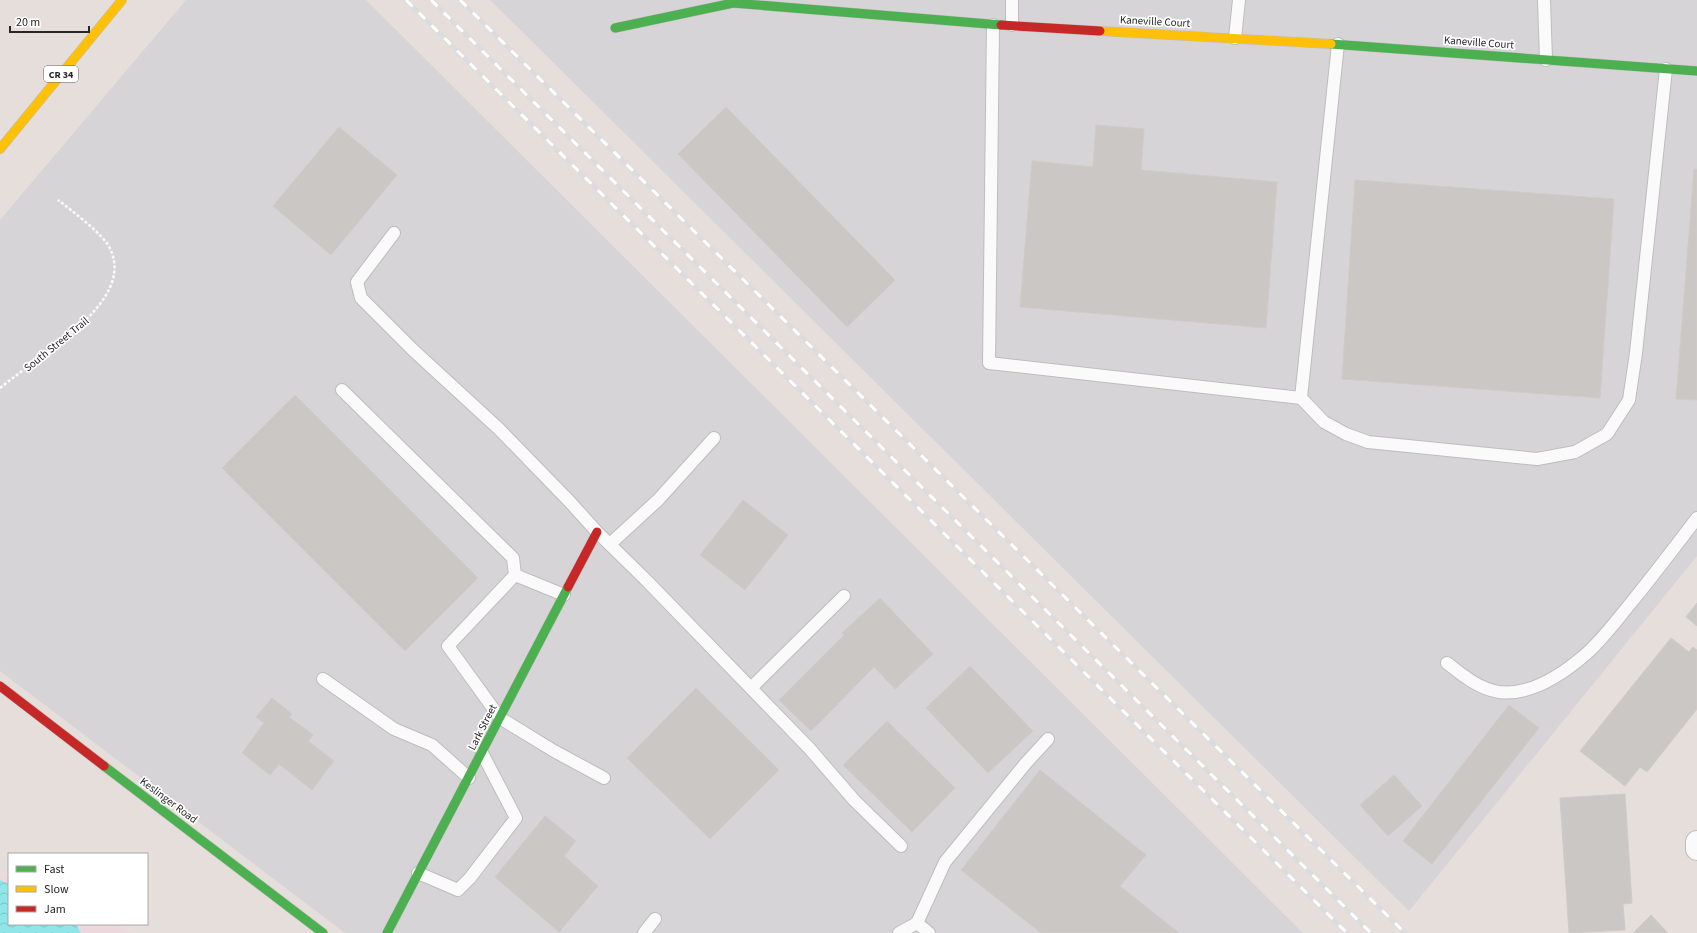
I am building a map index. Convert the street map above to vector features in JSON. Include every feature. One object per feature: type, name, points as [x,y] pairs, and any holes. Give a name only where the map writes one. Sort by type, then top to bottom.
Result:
[{"type":"street","name":"CR 34","points":[[0,149],[122,0]]},
{"type":"street","name":"Kaneville Court","points":[[615,28],[689,6],[733,3],[816,5],[992,25],[1338,44],[1697,71]]},
{"type":"street","name":"Lark Street","points":[[387,933],[597,532]]},
{"type":"street","name":"Keslinger Road","points":[[0,686],[323,933]]},
{"type":"street","points":[[1697,842],[1697,849]]},
{"type":"lane","points":[[1012,0],[1012,25]]},
{"type":"lane","points":[[1235,38],[1239,0]]},
{"type":"lane","points":[[1544,0],[1546,60]]},
{"type":"lane","points":[[992,25],[989,363],[1301,398],[1324,422],[1346,434],[1368,442],[1537,459],[1576,452],[1607,434],[1629,400],[1636,353],[1666,69]]},
{"type":"lane","points":[[1301,398],[1338,44]]},
{"type":"lane","points":[[394,233],[357,282],[361,298],[413,350],[499,429],[597,532],[809,748],[854,800],[901,846]]},
{"type":"lane","points":[[342,390],[513,558],[515,575]]},
{"type":"lane","points":[[610,544],[658,500],[714,438]]},
{"type":"lane","points":[[1447,663],[1467,679],[1499,692],[1516,692],[1535,687],[1555,677],[1586,654],[1617,620],[1697,518]]},
{"type":"lane","points":[[515,575],[564,595]]},
{"type":"lane","points":[[515,575],[448,646],[500,718],[554,751],[604,778]]},
{"type":"lane","points":[[750,688],[844,596]]},
{"type":"lane","points":[[323,679],[394,729],[432,745],[469,778]]},
{"type":"lane","points":[[900,933],[917,923],[946,862],[1026,763],[1048,739]]},
{"type":"lane","points":[[418,873],[458,890],[470,878],[516,818],[482,753]]},
{"type":"lane","points":[[644,933],[655,919]]},
{"type":"lane","points":[[917,923],[929,933]]},
{"type":"path","name":"South Street Trail","points":[[0,388],[75,330],[96,308],[105,296],[114,279],[114,260],[107,244],[85,222],[58,200]]},
{"type":"shaded area","points":[[186,0],[366,0],[1303,933],[345,933],[0,671],[0,220]]},
{"type":"shaded area","points":[[490,0],[1697,0],[1697,556],[1409,911]]},
{"type":"shaded area","points":[[0,873],[8,877],[8,925],[113,925],[131,933],[0,933]]},
{"type":"water","points":[[0,880],[8,884],[8,925],[77,925],[81,933],[0,933]]},
{"type":"building","points":[[726,107],[895,280],[847,327],[678,154]]},
{"type":"building","points":[[1096,125],[1144,129],[1141,170],[1277,182],[1266,328],[1020,307],[1032,161],[1093,167]]},
{"type":"building","points":[[339,127],[397,175],[331,255],[273,206]]},
{"type":"building","points":[[1694,169],[1697,169],[1697,400],[1676,399]]},
{"type":"building","points":[[1355,180],[1614,199],[1600,398],[1342,379]]},
{"type":"building","points":[[295,395],[478,578],[405,651],[222,468]]},
{"type":"building","points":[[743,500],[788,535],[745,590],[700,555]]},
{"type":"building","points":[[880,598],[933,654],[895,689],[874,667],[811,731],[779,700],[844,635],[842,633]]},
{"type":"building","points":[[1697,603],[1697,626],[1686,617]]},
{"type":"building","points":[[1671,638],[1689,652],[1693,647],[1697,650],[1697,709],[1647,772],[1640,767],[1625,786],[1580,751]]},
{"type":"building","points":[[970,666],[1033,731],[988,773],[926,708]]},
{"type":"building","points":[[696,688],[779,770],[710,839],[627,758]]},
{"type":"building","points":[[272,698],[292,714],[289,717],[313,735],[308,741],[334,761],[312,790],[279,764],[270,775],[242,753],[264,723],[256,717]]},
{"type":"building","points":[[1509,705],[1539,728],[1432,864],[1403,841]]},
{"type":"building","points":[[887,721],[955,788],[912,832],[843,765]]},
{"type":"building","points":[[1040,770],[1146,855],[1120,886],[1179,933],[1041,933],[961,870]]},
{"type":"building","points":[[1394,775],[1422,806],[1388,836],[1360,805]]},
{"type":"building","points":[[1625,794],[1632,903],[1623,904],[1625,930],[1569,933],[1560,798]]},
{"type":"building","points":[[545,816],[576,841],[564,856],[598,886],[559,932],[495,877]]},
{"type":"building","points":[[1651,915],[1668,933],[1633,933]]},
{"type":"railway","points":[[406,0],[1347,933]]},
{"type":"railway","points":[[431,0],[1371,933]]},
{"type":"railway","points":[[460,0],[1405,933]]},
{"type":"traffic: fast","points":[[615,28],[733,3],[1001,25]]},
{"type":"traffic: fast","points":[[1331,44],[1697,71]]},
{"type":"traffic: fast","points":[[387,933],[568,587]]},
{"type":"traffic: fast","points":[[104,766],[323,933]]},
{"type":"traffic: slow","points":[[0,149],[122,0]]},
{"type":"traffic: slow","points":[[1100,31],[1331,44]]},
{"type":"traffic: jam","points":[[1001,25],[1100,31]]},
{"type":"traffic: jam","points":[[568,587],[597,532]]},
{"type":"traffic: jam","points":[[0,686],[104,766]]}]
